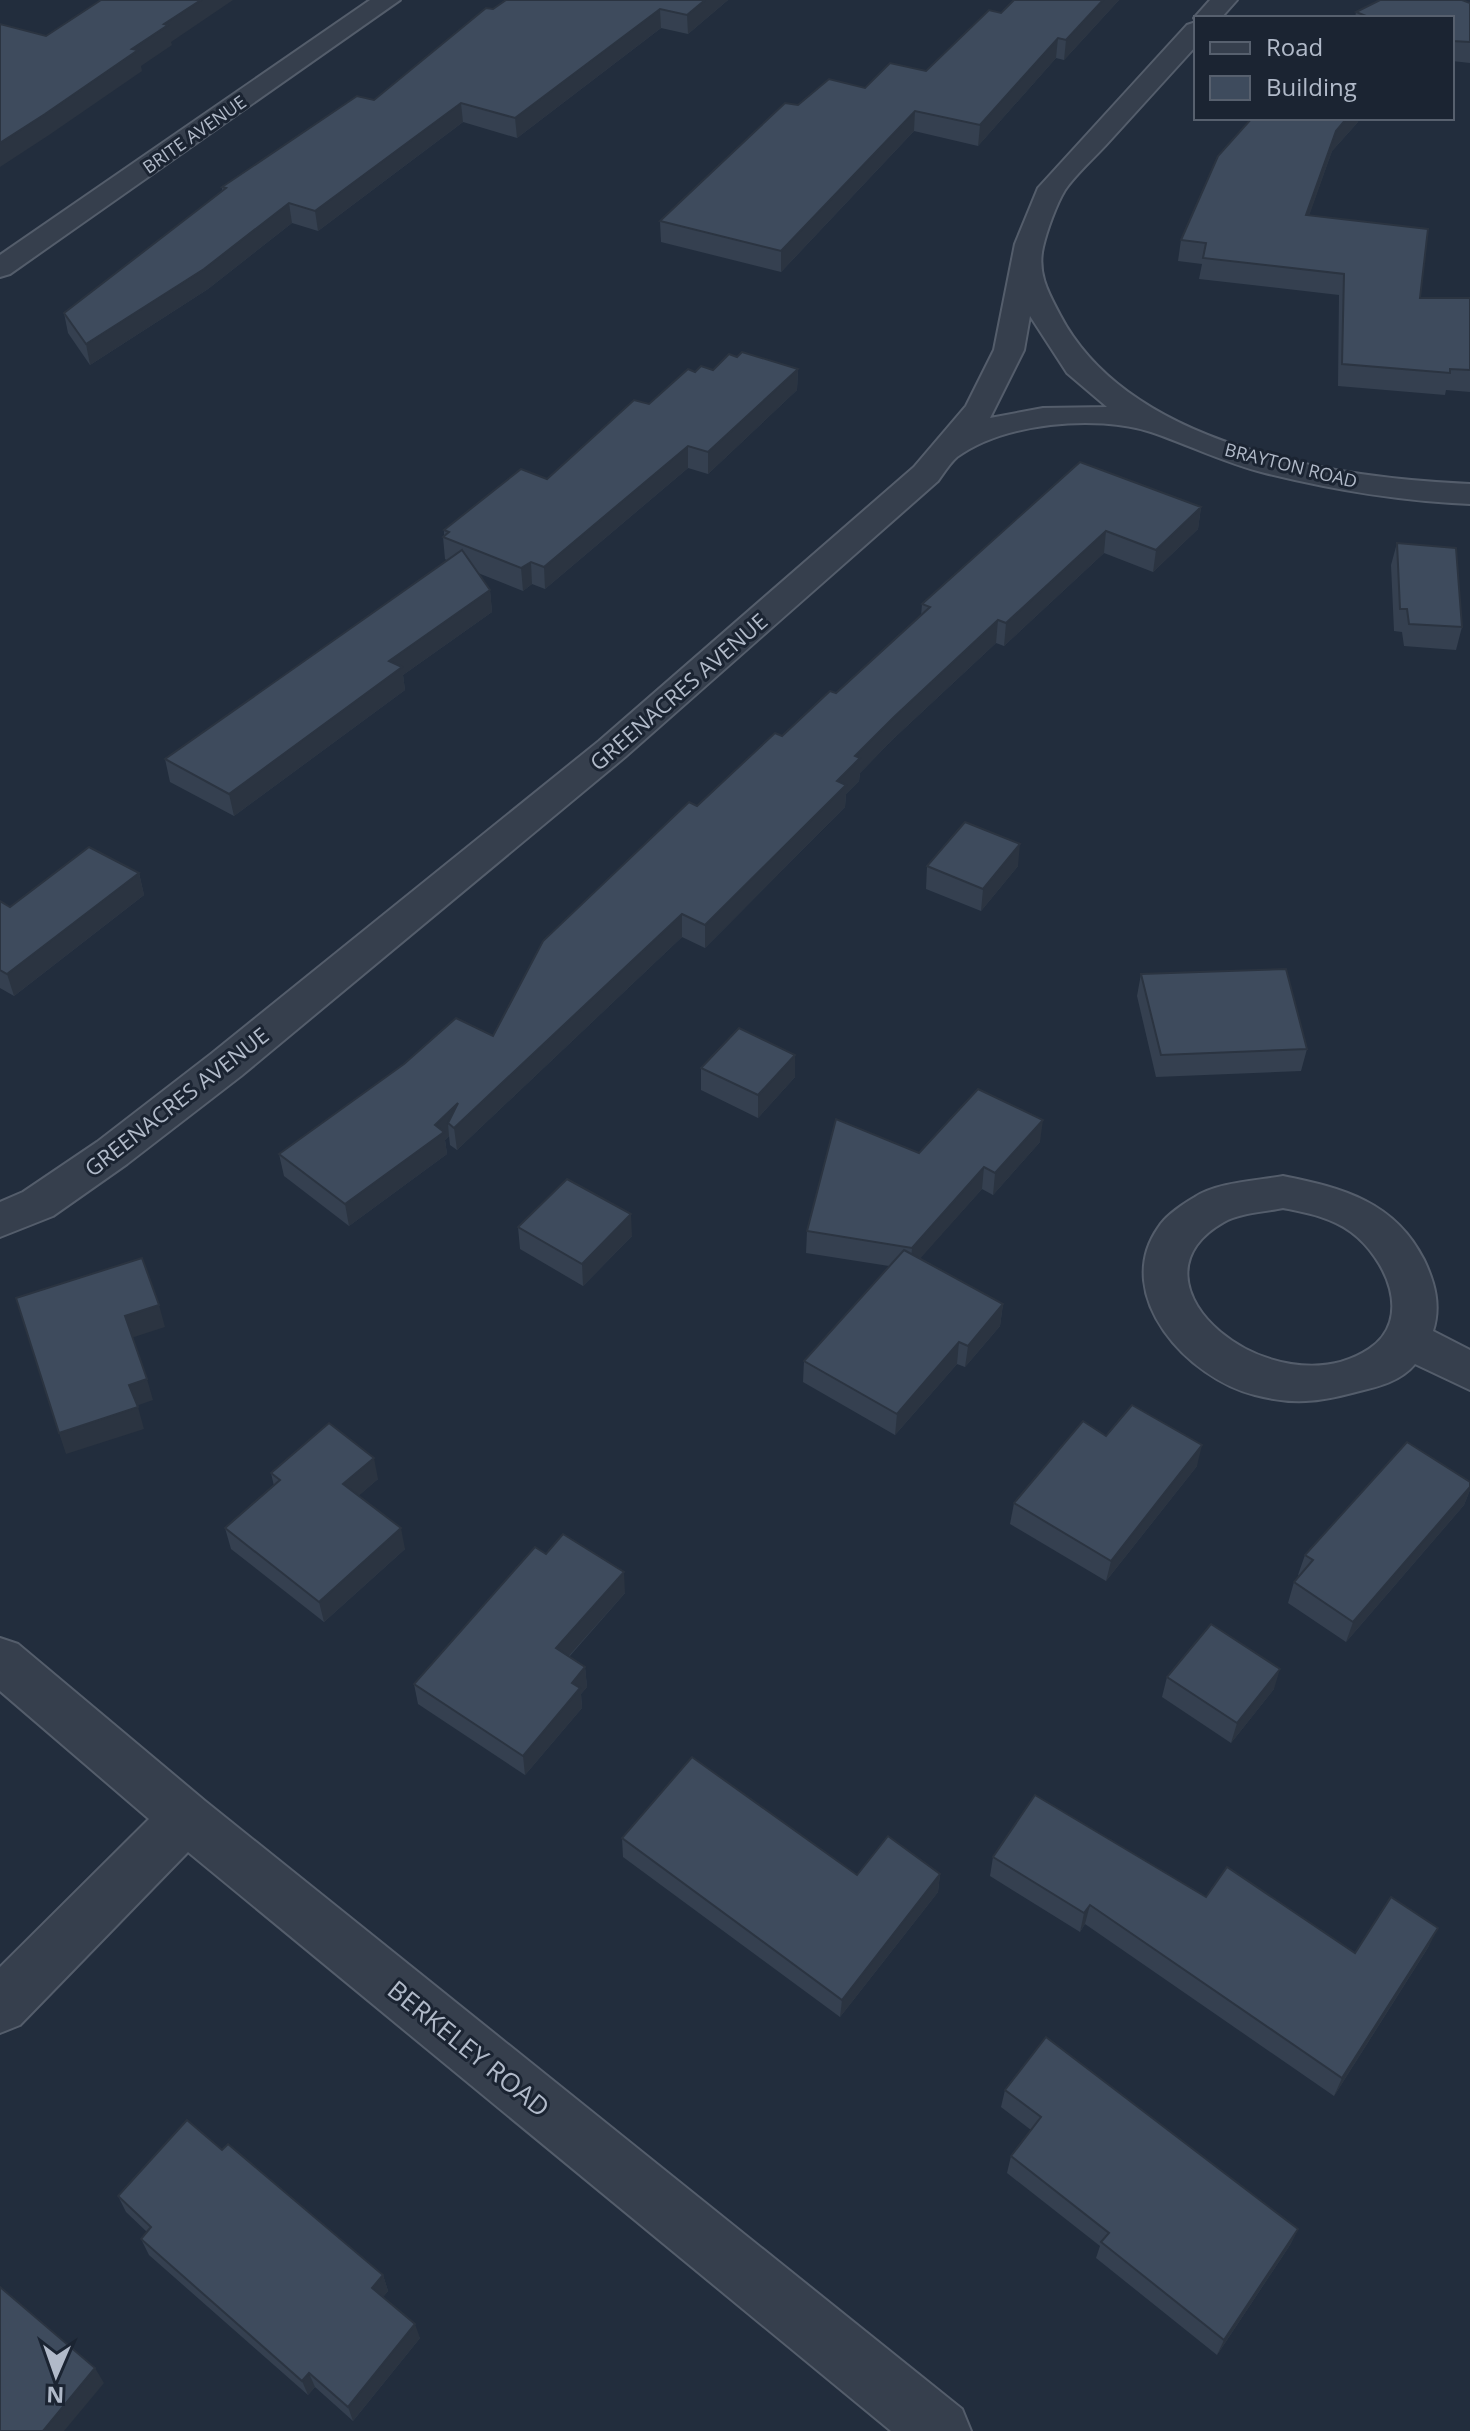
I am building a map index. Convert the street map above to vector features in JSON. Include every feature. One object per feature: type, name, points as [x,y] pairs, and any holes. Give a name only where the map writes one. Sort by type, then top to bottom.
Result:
[{"type":"street","name":"BRITE AVENUE","points":[[0,268],[387,0]]},
{"type":"street","points":[[1209,16],[1224,0]]},
{"type":"street","name":"GREENACRES AVENUE","points":[[0,1220],[38,1204],[112,1153],[238,1055],[612,749],[926,474],[980,409],[1009,350],[1037,218],[1052,188],[1194,32]]},
{"type":"street","name":"BRAYTON ROAD","points":[[1024,268],[1066,353],[1117,400],[1164,426]]},
{"type":"street","name":"BRAYTON ROAD","points":[[943,454],[985,430],[1012,423],[1064,417],[1108,417],[1164,426],[1314,475],[1370,485],[1470,494]]},
{"type":"street","points":[[1283,1192],[1333,1203],[1367,1220],[1399,1250],[1418,1297],[1408,1339],[1383,1365],[1354,1379],[1307,1385],[1277,1383],[1232,1367],[1198,1345],[1176,1319],[1164,1284],[1167,1250],[1190,1218],[1212,1204],[1243,1194],[1283,1192]]},
{"type":"street","points":[[1408,1339],[1470,1372]]},
{"type":"street","name":"BERKELEY ROAD","points":[[0,1660],[186,1818],[940,2431]]},
{"type":"street","points":[[0,2006],[186,1818]]},
{"type":"building","points":[[101,0],[201,0],[132,49],[138,50],[0,143],[0,24],[46,36]]},
{"type":"building","points":[[506,0],[705,0],[687,15],[660,9],[515,118],[461,103],[315,211],[289,203],[204,269],[86,344],[64,313],[226,188],[222,187],[357,96],[374,100],[486,8],[493,9]]},
{"type":"building","points":[[1014,0],[1103,0],[1066,40],[1058,38],[980,125],[915,111],[781,251],[660,221],[785,103],[798,105],[829,79],[865,88],[890,63],[926,71],[989,10],[1001,13]]},
{"type":"building","points":[[1380,0],[1462,0],[1470,3],[1470,42],[1454,41],[1454,16],[1366,16],[1356,12]]},
{"type":"building","points":[[1250,120],[1345,120],[1336,131],[1306,215],[1428,229],[1420,298],[1470,298],[1470,370],[1450,369],[1450,373],[1342,364],[1344,274],[1203,258],[1206,243],[1181,240],[1218,156]]},
{"type":"building","points":[[742,352],[798,369],[708,452],[688,446],[544,567],[531,562],[521,568],[443,537],[449,532],[444,530],[521,469],[547,479],[634,400],[649,404],[688,369],[695,372],[701,366],[713,370],[729,354],[737,357]]},
{"type":"building","points":[[1080,462],[1201,507],[1156,550],[1106,531],[1006,623],[998,620],[855,756],[860,758],[837,781],[846,785],[705,925],[682,914],[454,1128],[448,1123],[458,1103],[435,1125],[444,1132],[345,1204],[279,1154],[404,1064],[456,1018],[493,1036],[543,941],[689,802],[697,806],[775,733],[782,736],[830,691],[836,693],[930,607],[922,604]]},
{"type":"building","points":[[1397,543],[1456,548],[1462,627],[1409,624],[1407,609],[1400,609]]},
{"type":"building","points":[[462,550],[490,590],[389,661],[402,667],[229,794],[165,759]]},
{"type":"building","points":[[965,822],[1020,844],[983,889],[927,866]]},
{"type":"building","points":[[89,847],[139,873],[7,974],[0,970],[0,901],[10,907]]},
{"type":"building","points":[[1286,969],[1307,1049],[1161,1055],[1141,974]]},
{"type":"building","points":[[739,1028],[795,1055],[758,1095],[701,1068]]},
{"type":"building","points":[[978,1089],[1043,1120],[995,1173],[984,1167],[912,1248],[807,1231],[836,1119],[919,1153]]},
{"type":"building","points":[[567,1179],[631,1214],[582,1264],[518,1227]]},
{"type":"building","points":[[904,1250],[1003,1304],[968,1346],[959,1342],[897,1414],[804,1361]]},
{"type":"building","points":[[142,1258],[159,1305],[125,1316],[147,1379],[129,1385],[138,1407],[59,1433],[16,1298]]},
{"type":"building","points":[[1132,1405],[1202,1445],[1111,1561],[1014,1503],[1083,1421],[1106,1436]]},
{"type":"building","points":[[329,1423],[374,1458],[343,1484],[401,1528],[319,1602],[225,1528],[280,1480],[271,1473]]},
{"type":"building","points":[[1407,1442],[1470,1482],[1470,1487],[1353,1622],[1294,1582],[1313,1560],[1305,1555]]},
{"type":"building","points":[[563,1534],[624,1572],[556,1648],[585,1667],[572,1683],[580,1688],[523,1756],[414,1684],[535,1547],[546,1554]]},
{"type":"building","points":[[1211,1624],[1280,1669],[1237,1723],[1167,1677]]},
{"type":"building","points":[[692,1757],[857,1875],[888,1836],[940,1874],[842,2000],[622,1838]]},
{"type":"building","points":[[1035,1795],[1206,1897],[1227,1867],[1355,1953],[1391,1897],[1438,1928],[1342,2078],[1090,1905],[1084,1913],[993,1857]]},
{"type":"building","points":[[1046,2037],[1298,2229],[1224,2340],[1101,2242],[1109,2233],[1011,2156],[1041,2117],[1005,2090]]},
{"type":"building","points":[[187,2120],[222,2150],[228,2144],[383,2275],[372,2288],[415,2324],[348,2407],[309,2373],[302,2381],[141,2239],[151,2227],[118,2196]]},
{"type":"building","points":[[0,2287],[95,2368],[43,2431],[0,2431]]}]
